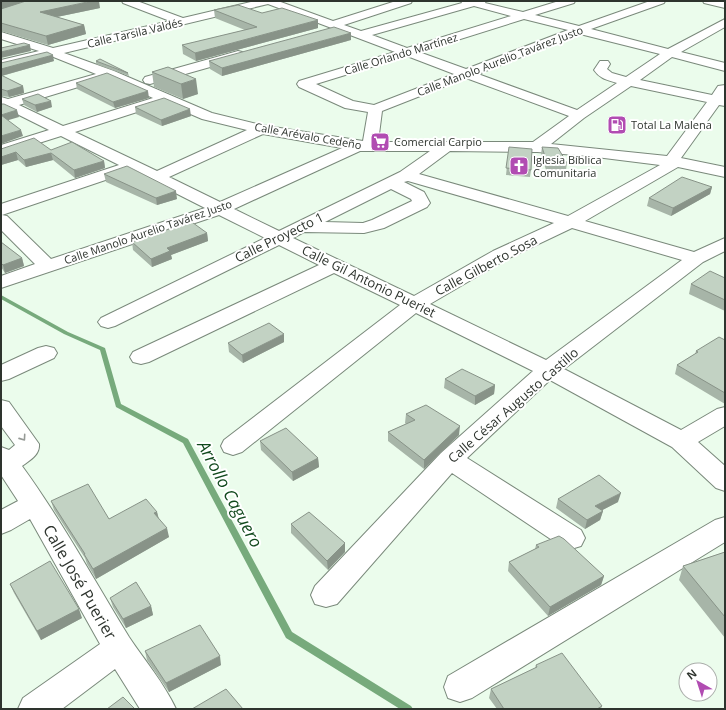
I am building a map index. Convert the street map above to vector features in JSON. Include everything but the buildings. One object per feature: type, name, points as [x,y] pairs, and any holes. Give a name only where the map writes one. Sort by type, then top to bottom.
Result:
[{"type":"street","points":[[127,1],[183,22]]},
{"type":"street","points":[[268,1],[331,28],[359,35],[579,115]]},
{"type":"street","name":"Calle Tarsila Valdés","points":[[1,64],[268,1]]},
{"type":"street","points":[[331,28],[407,1]]},
{"type":"street","name":"Calle Orlando Martínez","points":[[375,109],[350,106],[300,79],[406,52],[570,1]]},
{"type":"street","name":"Calle Manolo Aurelio Tavárez Justo","points":[[375,109],[579,30],[660,1]]},
{"type":"street","points":[[708,1],[725,5]]},
{"type":"street","points":[[359,35],[474,2],[725,67]]},
{"type":"street","points":[[285,8],[304,3]]},
{"type":"street","points":[[537,147],[579,115],[670,53],[725,22]]},
{"type":"street","name":"Calle Arévalo Cedeño","points":[[1,35],[109,74],[207,116],[260,129],[364,146],[408,148],[447,146],[537,147],[588,151],[673,162],[725,172]]},
{"type":"street","points":[[364,52],[386,45]]},
{"type":"street","points":[[132,85],[246,53]]},
{"type":"street","points":[[604,64],[600,70],[602,73],[628,82],[720,100]]},
{"type":"street","points":[[3,104],[109,74]]},
{"type":"street","points":[[673,162],[720,100],[725,87]]},
{"type":"street","points":[[1,150],[166,98]]},
{"type":"street","name":"Calle Gil Antonio Pueriet","points":[[3,104],[334,265],[416,303],[548,370],[681,441],[725,481]]},
{"type":"street","points":[[364,146],[375,109]]},
{"type":"street","points":[[155,178],[260,129]]},
{"type":"street","name":"Calle Manolo Aurelio Tavárez Justo","points":[[1,282],[219,209],[364,146]]},
{"type":"street","name":"Calle Proyecto 1","points":[[108,322],[300,226],[399,179],[447,146]]},
{"type":"street","name":"Calle Gilberto Sosa","points":[[232,446],[416,303],[500,255],[568,223],[673,162]]},
{"type":"street","points":[[1,210],[132,166]]},
{"type":"street","points":[[399,179],[696,258]]},
{"type":"street","points":[[300,226],[364,228],[378,224],[421,203],[418,196],[399,179]]},
{"type":"street","points":[[1,220],[48,266]]},
{"type":"street","name":"Calle César Augusto Castillo","points":[[326,595],[450,459],[548,370],[696,258],[725,244]]},
{"type":"street","points":[[141,357],[334,265]]},
{"type":"street","points":[[1,374],[46,353]]},
{"type":"street","points":[[1,408],[27,444],[27,449],[4,460]]},
{"type":"street","points":[[681,441],[725,415]]},
{"type":"street","points":[[450,459],[571,538]]},
{"type":"street","name":"Calle José Puerier","points":[[4,460],[34,504],[119,648],[159,709]]},
{"type":"street","points":[[1,523],[34,504]]},
{"type":"street","points":[[460,687],[725,528]]},
{"type":"street","points":[[35,709],[119,648]]},
{"type":"waterway","name":"Arrollo Caguero","points":[[1,297],[66,333],[103,349],[118,405],[186,441],[289,635],[408,709]]},
{"type":"place","name":"Total La Malena","points":[[617,125]]},
{"type":"place","name":"Comercial Carpio","points":[[380,142]]},
{"type":"place","name":"Iglesia Bíblica Comunitaria","points":[[519,166]]}]
